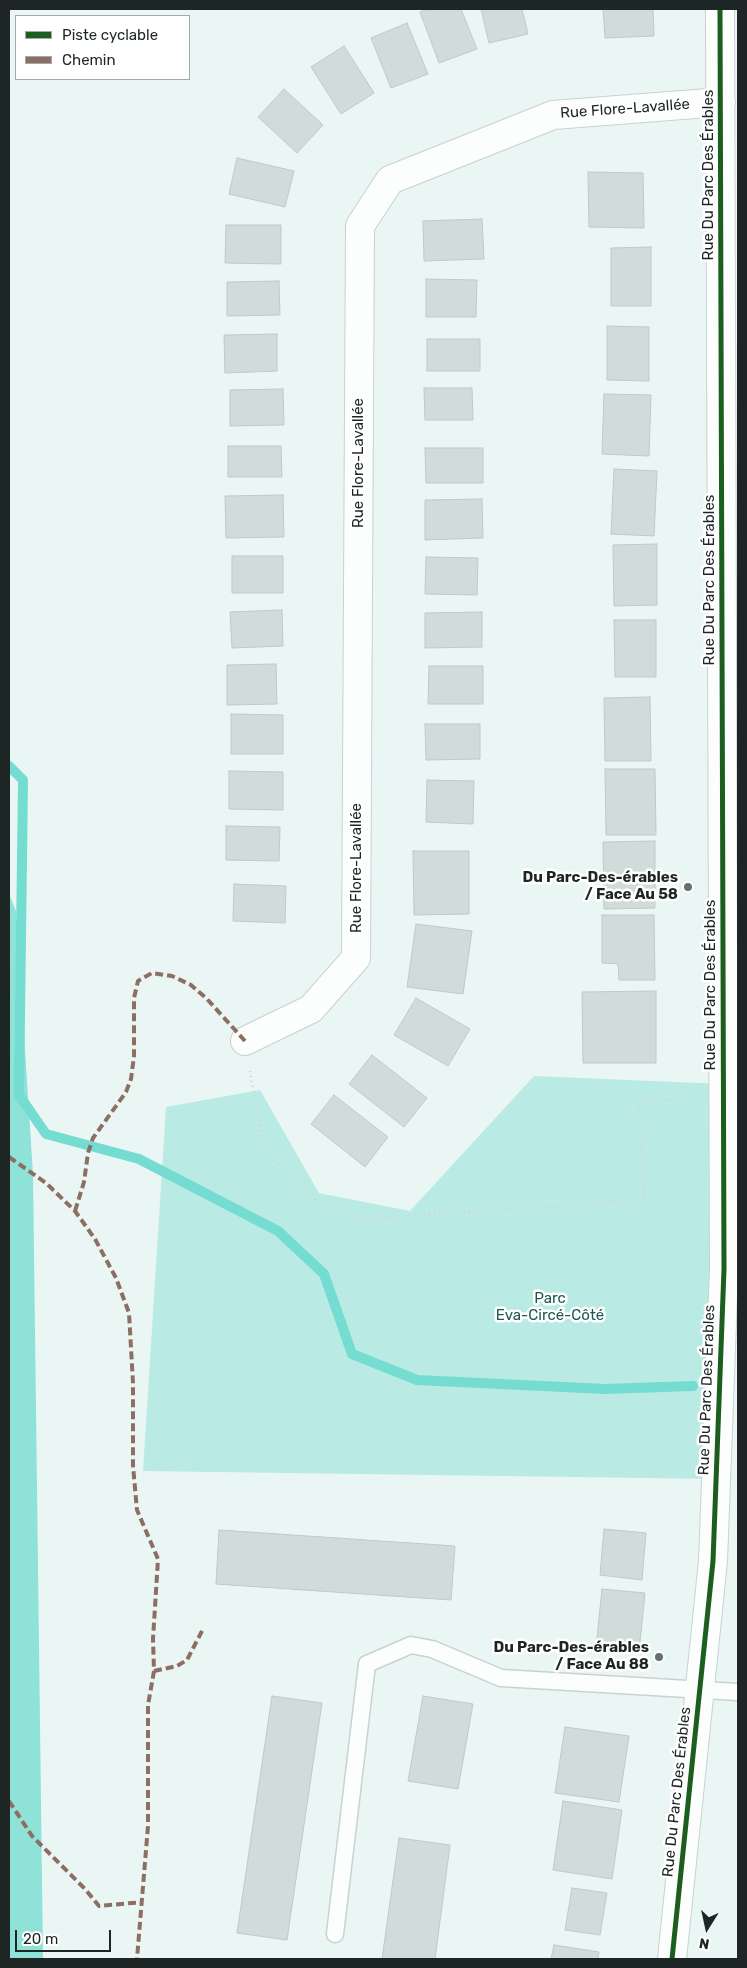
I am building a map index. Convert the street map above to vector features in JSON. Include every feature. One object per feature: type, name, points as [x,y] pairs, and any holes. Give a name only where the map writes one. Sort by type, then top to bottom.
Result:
[{"type":"street","name":"Rue Du Parc Des Érables","points":[[672,1959],[713,1561],[724,1269],[724,1100],[731,723],[720,9]]},
{"type":"street","name":"Rue Flore-Lavallée","points":[[245,1041],[311,1009],[356,958],[360,226],[390,180],[553,115],[721,102]]},
{"type":"lane","points":[[335,1934],[367,1664],[411,1646],[432,1649],[501,1678],[738,1692]]},
{"type":"path","points":[[245,1041],[264,1149],[319,1204],[358,1219],[644,1200],[639,1100],[724,1100]]},
{"type":"green space","name":"Parc Eva-Circé-Côté","points":[[534,1076],[723,1084],[716,1479],[143,1471],[166,1107],[260,1090],[319,1193],[410,1211]]},
{"type":"shaded area","points":[[9,894],[16,911],[33,1174],[43,1959],[9,1959]]},
{"type":"building","points":[[428,9],[461,9],[477,49],[439,63],[420,12]]},
{"type":"building","points":[[481,9],[522,9],[528,34],[489,43]]},
{"type":"building","points":[[603,9],[653,9],[654,36],[605,38]]},
{"type":"building","points":[[407,23],[428,74],[391,88],[371,38]]},
{"type":"building","points":[[344,46],[374,93],[341,114],[311,67]]},
{"type":"building","points":[[284,89],[323,125],[297,153],[258,117]]},
{"type":"building","points":[[237,158],[294,171],[285,207],[229,194]]},
{"type":"building","points":[[588,172],[643,173],[644,228],[589,227]]},
{"type":"building","points":[[482,219],[484,259],[424,261],[423,221]]},
{"type":"building","points":[[226,225],[281,225],[281,264],[225,263]]},
{"type":"building","points":[[651,247],[651,306],[611,306],[611,248]]},
{"type":"building","points":[[426,279],[477,280],[476,317],[426,317]]},
{"type":"building","points":[[279,281],[280,315],[227,316],[227,282]]},
{"type":"building","points":[[607,326],[649,327],[649,381],[607,380]]},
{"type":"building","points":[[277,334],[277,371],[225,373],[224,335]]},
{"type":"building","points":[[427,339],[480,339],[480,371],[427,371]]},
{"type":"building","points":[[424,388],[472,388],[473,420],[425,420]]},
{"type":"building","points":[[283,389],[284,425],[230,426],[230,390]]},
{"type":"building","points":[[604,394],[651,395],[649,456],[602,454]]},
{"type":"building","points":[[228,446],[281,446],[282,477],[228,477]]},
{"type":"building","points":[[425,448],[483,448],[483,483],[426,483]]},
{"type":"building","points":[[614,469],[657,471],[654,536],[611,534]]},
{"type":"building","points":[[283,495],[284,537],[226,538],[225,496]]},
{"type":"building","points":[[482,499],[483,538],[425,540],[425,500]]},
{"type":"building","points":[[657,544],[657,605],[614,606],[613,545]]},
{"type":"building","points":[[232,556],[283,556],[283,593],[232,593]]},
{"type":"building","points":[[426,557],[478,558],[477,595],[425,594]]},
{"type":"building","points":[[282,610],[283,646],[232,648],[230,612]]},
{"type":"building","points":[[482,612],[482,647],[425,648],[425,613]]},
{"type":"building","points":[[614,620],[656,620],[656,677],[615,677]]},
{"type":"building","points":[[276,664],[277,704],[227,705],[227,665]]},
{"type":"building","points":[[429,666],[483,666],[483,704],[428,704]]},
{"type":"building","points":[[650,697],[651,761],[605,761],[604,698]]},
{"type":"building","points":[[231,714],[283,715],[283,754],[231,754]]},
{"type":"building","points":[[425,724],[480,724],[480,759],[426,760]]},
{"type":"building","points":[[605,769],[655,769],[656,835],[606,835]]},
{"type":"building","points":[[229,771],[283,772],[283,810],[229,809]]},
{"type":"building","points":[[427,780],[474,781],[473,824],[426,822]]},
{"type":"building","points":[[226,826],[280,827],[279,861],[226,860]]},
{"type":"building","points":[[655,841],[655,908],[604,909],[603,842]]},
{"type":"building","points":[[413,851],[469,851],[469,914],[414,915]]},
{"type":"building","points":[[234,884],[286,886],[285,923],[233,921]]},
{"type":"building","points":[[602,915],[654,915],[655,980],[619,980],[618,964],[602,963]]},
{"type":"building","points":[[416,924],[472,931],[463,994],[407,987]]},
{"type":"building","points":[[656,991],[656,1063],[583,1063],[582,992]]},
{"type":"building","points":[[416,998],[470,1029],[448,1066],[394,1035]]},
{"type":"building","points":[[372,1055],[427,1098],[404,1127],[349,1084]]},
{"type":"building","points":[[334,1095],[388,1137],[365,1167],[311,1124]]},
{"type":"building","points":[[604,1529],[646,1533],[642,1580],[600,1575]]},
{"type":"building","points":[[219,1530],[455,1546],[451,1600],[216,1584]]},
{"type":"building","points":[[602,1589],[645,1593],[639,1652],[596,1648]]},
{"type":"building","points":[[272,1696],[322,1703],[287,1940],[237,1933]]},
{"type":"building","points":[[423,1696],[473,1704],[458,1789],[408,1781]]},
{"type":"building","points":[[565,1727],[629,1736],[619,1802],[555,1793]]},
{"type":"building","points":[[563,1801],[622,1810],[612,1879],[553,1870]]},
{"type":"building","points":[[399,1838],[450,1845],[435,1959],[382,1959]]},
{"type":"building","points":[[572,1888],[607,1893],[600,1935],[565,1930]]},
{"type":"building","points":[[554,1945],[599,1952],[598,1959],[551,1959]]},
{"type":"waterway","points":[[9,766],[23,780],[19,1095],[46,1134],[139,1159],[278,1231],[324,1274],[352,1354],[417,1380],[605,1389],[693,1386]]},
{"type":"marked path","points":[[75,1211],[84,1182],[88,1153],[93,1138],[126,1092],[131,1079],[134,1056],[134,998],[138,981],[152,973],[172,976],[191,985],[207,999],[245,1041]]},
{"type":"marked path","points":[[9,1157],[46,1183],[75,1211],[95,1239],[116,1278],[129,1313],[133,1383],[133,1466],[137,1510],[158,1559],[153,1639],[154,1671],[148,1705],[148,1826],[137,1959]]},
{"type":"marked path","points":[[154,1671],[177,1666],[187,1660],[203,1629]]},
{"type":"marked path","points":[[9,1801],[32,1836],[85,1889],[99,1906],[143,1902]]},
{"type":"cycle path","points":[[672,1959],[713,1561],[724,1269],[720,9]]},
{"type":"place","name":"Du Parc-Des-érables / Face Au 58","points":[[688,887]]},
{"type":"place","name":"Du Parc-Des-érables / Face Au 88","points":[[659,1657]]}]
